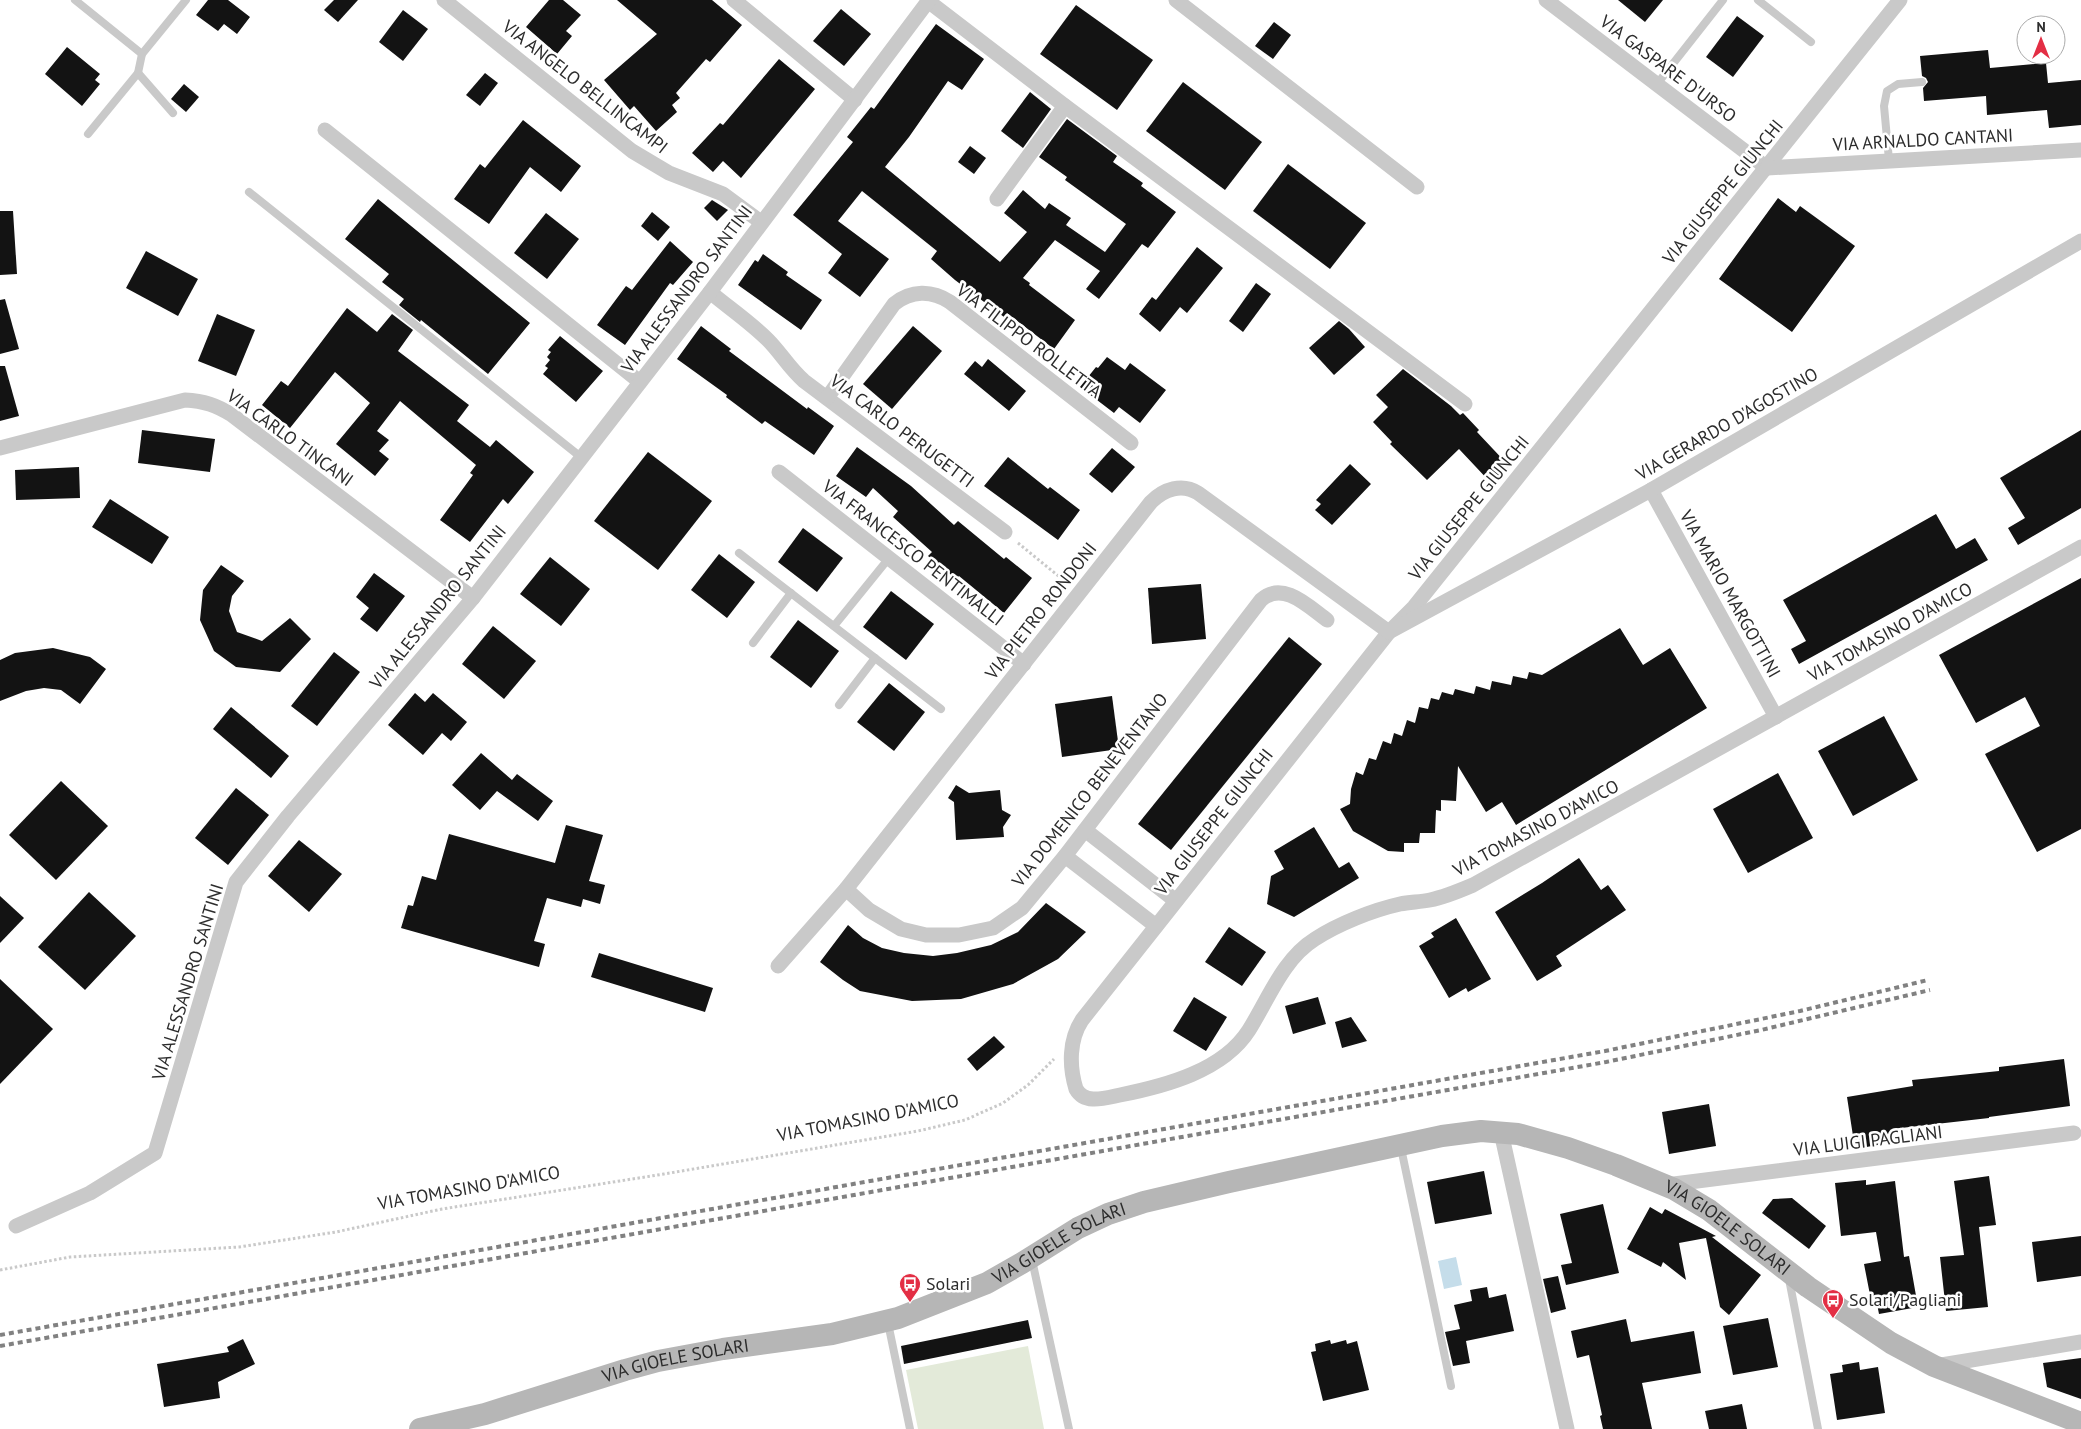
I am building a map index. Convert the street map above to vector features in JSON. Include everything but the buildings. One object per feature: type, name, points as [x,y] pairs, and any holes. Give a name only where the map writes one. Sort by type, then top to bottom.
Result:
[{"type":"street","name":"VIA ANGELO BELLINCAMPI","points":[[444,0],[632,151],[669,173],[723,194],[762,222]]},
{"type":"street","points":[[734,0],[855,100]]},
{"type":"street","points":[[1176,0],[1417,187]]},
{"type":"street","name":"VIA GASPARE D'URSO","points":[[1546,0],[1767,168]]},
{"type":"street","name":"VIA GIUSEPPE GIUNCHI","points":[[1072,1041],[1082,1020],[1388,632],[1414,607],[1900,0]]},
{"type":"street","name":"VIA ALESSANDRO SANTINI","points":[[16,1226],[90,1193],[155,1153],[236,882],[288,816],[473,598],[710,292],[928,1]]},
{"type":"street","points":[[928,1],[1065,106],[1465,404]]},
{"type":"street","points":[[997,200],[1065,106]]},
{"type":"street","points":[[325,130],[640,382]]},
{"type":"street","name":"VIA ARNALDO CANTANI","points":[[1767,168],[2081,150]]},
{"type":"street","name":"VIA GERARDO D'AGOSTINO","points":[[1388,632],[1651,490],[2081,241]]},
{"type":"street","name":"VIA CARLO PERUGETTI","points":[[710,292],[762,334],[797,375],[1005,532]]},
{"type":"street","name":"VIA FILIPPO ROLLETTA","points":[[827,398],[894,304],[908,295],[931,293],[950,302],[1131,443]]},
{"type":"street","name":"VIA CARLO TINCANI","points":[[0,448],[185,400],[203,401],[220,407],[232,415],[473,598]]},
{"type":"street","name":"VIA FRANCESCO PENTIMALLI","points":[[779,472],[1024,664]]},
{"type":"street","name":"VIA PIETRO RONDONI","points":[[778,966],[846,890],[1154,499],[1169,490],[1188,488],[1203,496],[1388,632]]},
{"type":"street","name":"VIA MARIO MARGOTTINI","points":[[1651,490],[1776,717]]},
{"type":"street","name":"VIA TOMASINO D'AMICO","points":[[1072,1041],[1071,1056],[1074,1084],[1078,1092],[1085,1097],[1098,1099],[1133,1092],[1187,1076],[1214,1062],[1239,1042],[1287,966],[1301,950],[1320,936],[1380,910],[1442,897],[1473,885],[2081,547]]},
{"type":"street","name":"VIA DOMENICO BENEVENTANO","points":[[846,890],[869,910],[901,928],[926,935],[959,935],[993,928],[1022,908],[1085,830],[1264,597],[1274,593],[1286,593],[1327,620]]},
{"type":"street","points":[[1085,830],[1176,901]]},
{"type":"street","points":[[1064,856],[1156,926]]},
{"type":"street","name":"VIA GIOELE SOLARI","points":[[420,1429],[485,1414],[624,1370],[670,1359],[731,1348],[832,1334],[887,1321],[967,1292],[1004,1273],[1092,1221],[1138,1204],[1221,1183],[1462,1132],[1501,1132],[1526,1136],[1568,1148],[1666,1185],[1709,1210],[1788,1272],[1858,1323],[1891,1343],[1934,1366],[2081,1423]]},
{"type":"street","points":[[1501,1132],[1566,1429]]},
{"type":"street","name":"VIA LUIGI PAGLIANI","points":[[1666,1185],[2074,1134]]},
{"type":"street","points":[[1934,1366],[2081,1342]]},
{"type":"lane","points":[[75,0],[142,54]]},
{"type":"lane","points":[[88,134],[138,73],[142,54],[186,0]]},
{"type":"lane","points":[[1657,84],[1723,0]]},
{"type":"lane","points":[[1758,0],[1811,42]]},
{"type":"lane","points":[[138,73],[173,113]]},
{"type":"lane","points":[[1889,160],[1884,106],[1885,96],[1892,87],[1898,84],[1922,82]]},
{"type":"lane","points":[[248,192],[582,458]]},
{"type":"lane","points":[[740,553],[941,709]]},
{"type":"lane","points":[[834,626],[889,558]]},
{"type":"lane","points":[[754,643],[791,593]]},
{"type":"lane","points":[[839,705],[875,658]]},
{"type":"lane","points":[[1401,1146],[1450,1386]]},
{"type":"lane","points":[[1032,1257],[1069,1429]]},
{"type":"lane","points":[[1788,1272],[1818,1429]]},
{"type":"lane","points":[[887,1321],[910,1429]]},
{"type":"path","points":[[1005,532],[1080,593]]},
{"type":"path","name":"VIA TOMASINO D'AMICO","points":[[0,1270],[70,1257],[248,1245],[336,1232],[442,1209],[918,1132],[965,1120],[1003,1103],[1036,1078],[1072,1041]]},
{"type":"green space","points":[[1028,1346],[1044,1429],[918,1429],[906,1370]]},
{"type":"water","points":[[1456,1257],[1462,1285],[1444,1289],[1438,1261]]},
{"type":"railway","points":[[0,1335],[1605,1051],[1800,1011],[1928,980]]},
{"type":"railway","points":[[0,1346],[1606,1062],[1761,1030],[1930,990]]},
{"type":"place","name":"Solari","points":[[910,1303]]},
{"type":"place","name":"Solari/Pagliani","points":[[1833,1319]]}]
